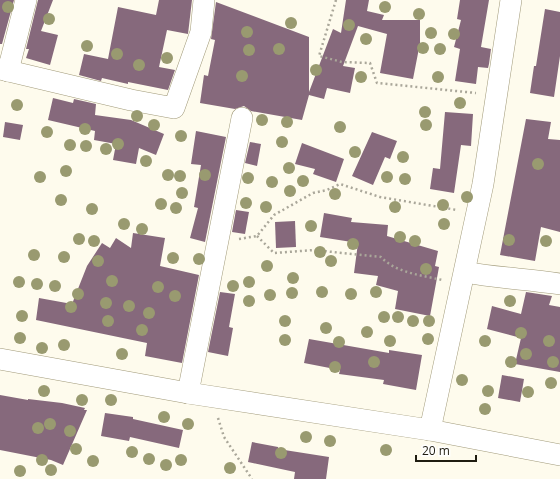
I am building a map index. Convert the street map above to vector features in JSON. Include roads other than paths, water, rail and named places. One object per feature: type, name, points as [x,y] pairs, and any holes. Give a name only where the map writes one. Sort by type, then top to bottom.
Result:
[{"type":"street","points":[[26,0],[4,70],[131,100],[174,108],[201,32],[204,0]]},
{"type":"street","points":[[430,430],[477,214],[511,0]]},
{"type":"street","points":[[188,393],[242,118]]},
{"type":"street","points":[[463,278],[521,278],[560,284]]},
{"type":"street","points":[[0,360],[188,393],[430,430],[560,455]]}]
